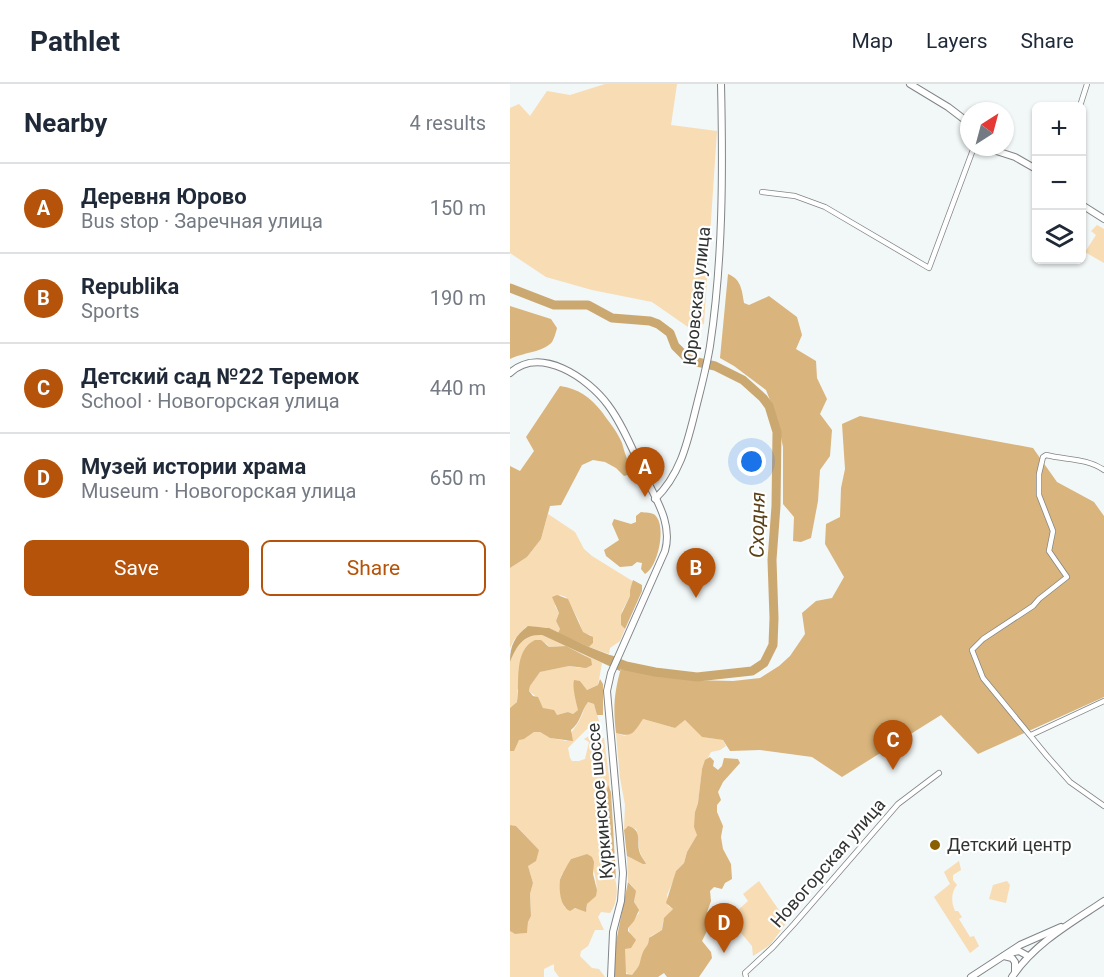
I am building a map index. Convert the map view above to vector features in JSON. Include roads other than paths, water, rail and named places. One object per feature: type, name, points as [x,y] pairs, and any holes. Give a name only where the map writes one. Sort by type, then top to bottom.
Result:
[{"type":"street","name":"Юровская улица","points":[[655,499],[674,477],[683,458],[709,354],[719,254],[721,84]]},
{"type":"street","points":[[910,84],[960,116]]},
{"type":"street","points":[[1081,102],[1084,85]]},
{"type":"street","points":[[762,192],[795,196],[820,205],[929,268],[971,156]]},
{"type":"street","points":[[1012,156],[1032,167]]},
{"type":"street","points":[[1086,208],[1104,219]]},
{"type":"street","name":"Куркинское шоссе","points":[[510,373],[522,364],[549,363],[579,378],[596,392],[615,415],[666,523],[667,543],[611,673],[607,691],[623,889],[613,932],[611,977]]},
{"type":"street","points":[[1104,470],[1090,462],[1046,455],[1043,457],[1039,500],[1053,531],[1049,551],[1067,577],[1039,598],[1033,606],[983,639],[972,650],[983,678],[1070,782],[1104,806]]},
{"type":"street","points":[[1031,735],[1104,702]]},
{"type":"street","name":"Новогорская улица","points":[[747,977],[745,973],[749,967],[773,947],[898,804],[939,773]]},
{"type":"street","points":[[1013,976],[1028,956],[1104,901]]},
{"type":"street","points":[[971,977],[1032,939],[1071,923]]},
{"type":"street","points":[[1004,956],[1019,951],[1028,956]]},
{"type":"street","points":[[1004,956],[1012,958],[1015,962],[1016,969],[1013,976]]},
{"type":"waterway","name":"Сходня","points":[[510,288],[554,305],[588,305],[612,318],[650,321],[658,324],[670,333],[675,346],[687,358],[715,366],[743,380],[763,398],[769,406],[777,432],[776,506],[772,560],[773,645],[764,663],[752,671],[697,677],[655,672],[626,666],[611,660]]},
{"type":"place","name":"Деревня Юрово","points":[[645,497]]},
{"type":"place","name":"Republika","points":[[696,598]]},
{"type":"place","name":"Детский сад №22 Теремок","points":[[893,770]]},
{"type":"place","name":"Детский центр","points":[[935,845]]},
{"type":"place","name":"Музей истории храма","points":[[724,953]]}]
